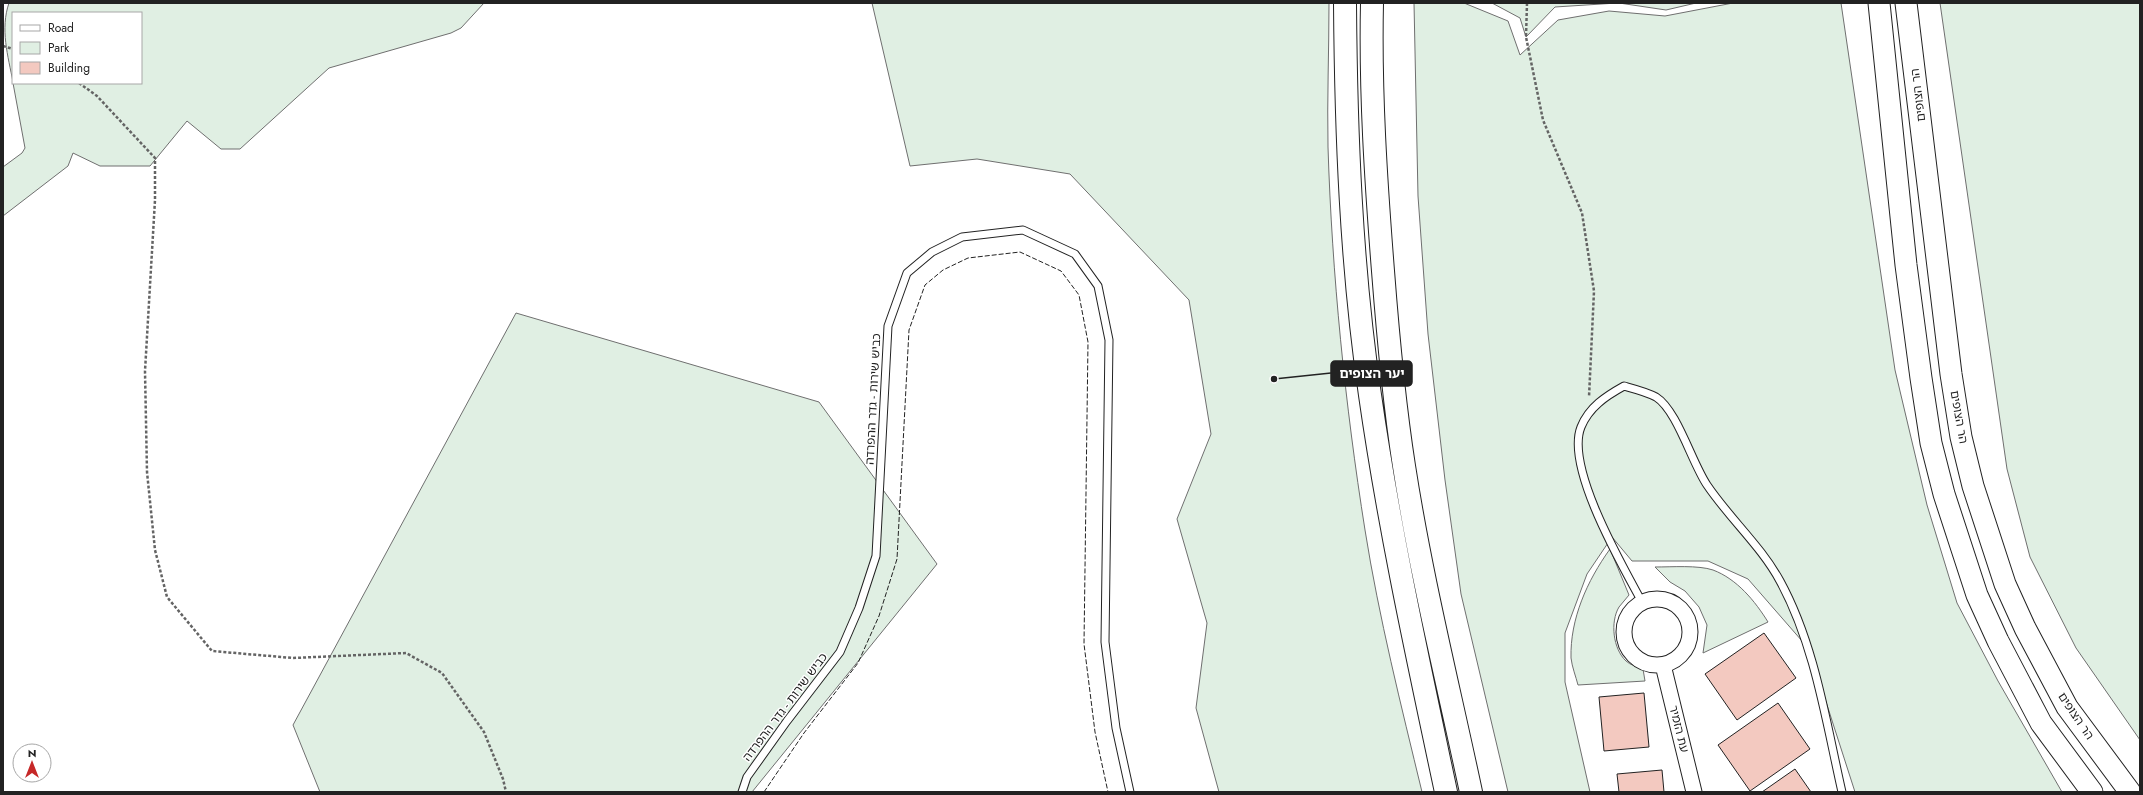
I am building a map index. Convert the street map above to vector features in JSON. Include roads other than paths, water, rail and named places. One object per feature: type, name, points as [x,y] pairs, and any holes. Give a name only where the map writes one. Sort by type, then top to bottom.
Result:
[{"type":"main road","points":[[1345,3],[1345,82],[1350,184],[1361,325],[1382,473],[1404,597],[1446,792]]},
{"type":"main road","points":[[1372,3],[1371,61],[1378,203],[1388,336],[1404,465],[1421,564],[1472,792]]},
{"type":"main road","points":[[1879,3],[1913,318],[1931,443],[1944,494],[1977,595],[1998,641],[2041,723],[2092,792]]},
{"type":"main road","name":"הר הצופים","points":[[1906,3],[1951,374],[1961,437],[1973,486],[2005,584],[2025,628],[2067,707],[2130,792]]},
{"type":"street","points":[[1653,599],[1664,599],[1675,603],[1684,611],[1689,621],[1690,638],[1683,654],[1674,661],[1663,665],[1644,663],[1634,657],[1625,642],[1624,630],[1626,619],[1633,609],[1642,602],[1653,599]]},
{"type":"street","name":"עת הזמיר","points":[[1663,665],[1694,792]]},
{"type":"lane","name":"כביש שירות - גדר ההפרדה","points":[[742,792],[747,777],[840,652],[859,608],[876,556],[888,326],[907,273],[932,252],[962,237],[1024,230],[1075,254],[1098,286],[1109,340],[1105,642],[1116,728],[1130,792]]},
{"type":"lane","points":[[1642,602],[1602,524],[1583,476],[1578,445],[1580,428],[1588,414],[1607,395],[1624,386],[1656,397],[1668,408],[1707,484],[1748,537],[1766,557],[1780,581],[1799,620],[1816,681],[1842,792]]},
{"type":"place","name":"יער הצופים","points":[[1274,379]]}]
